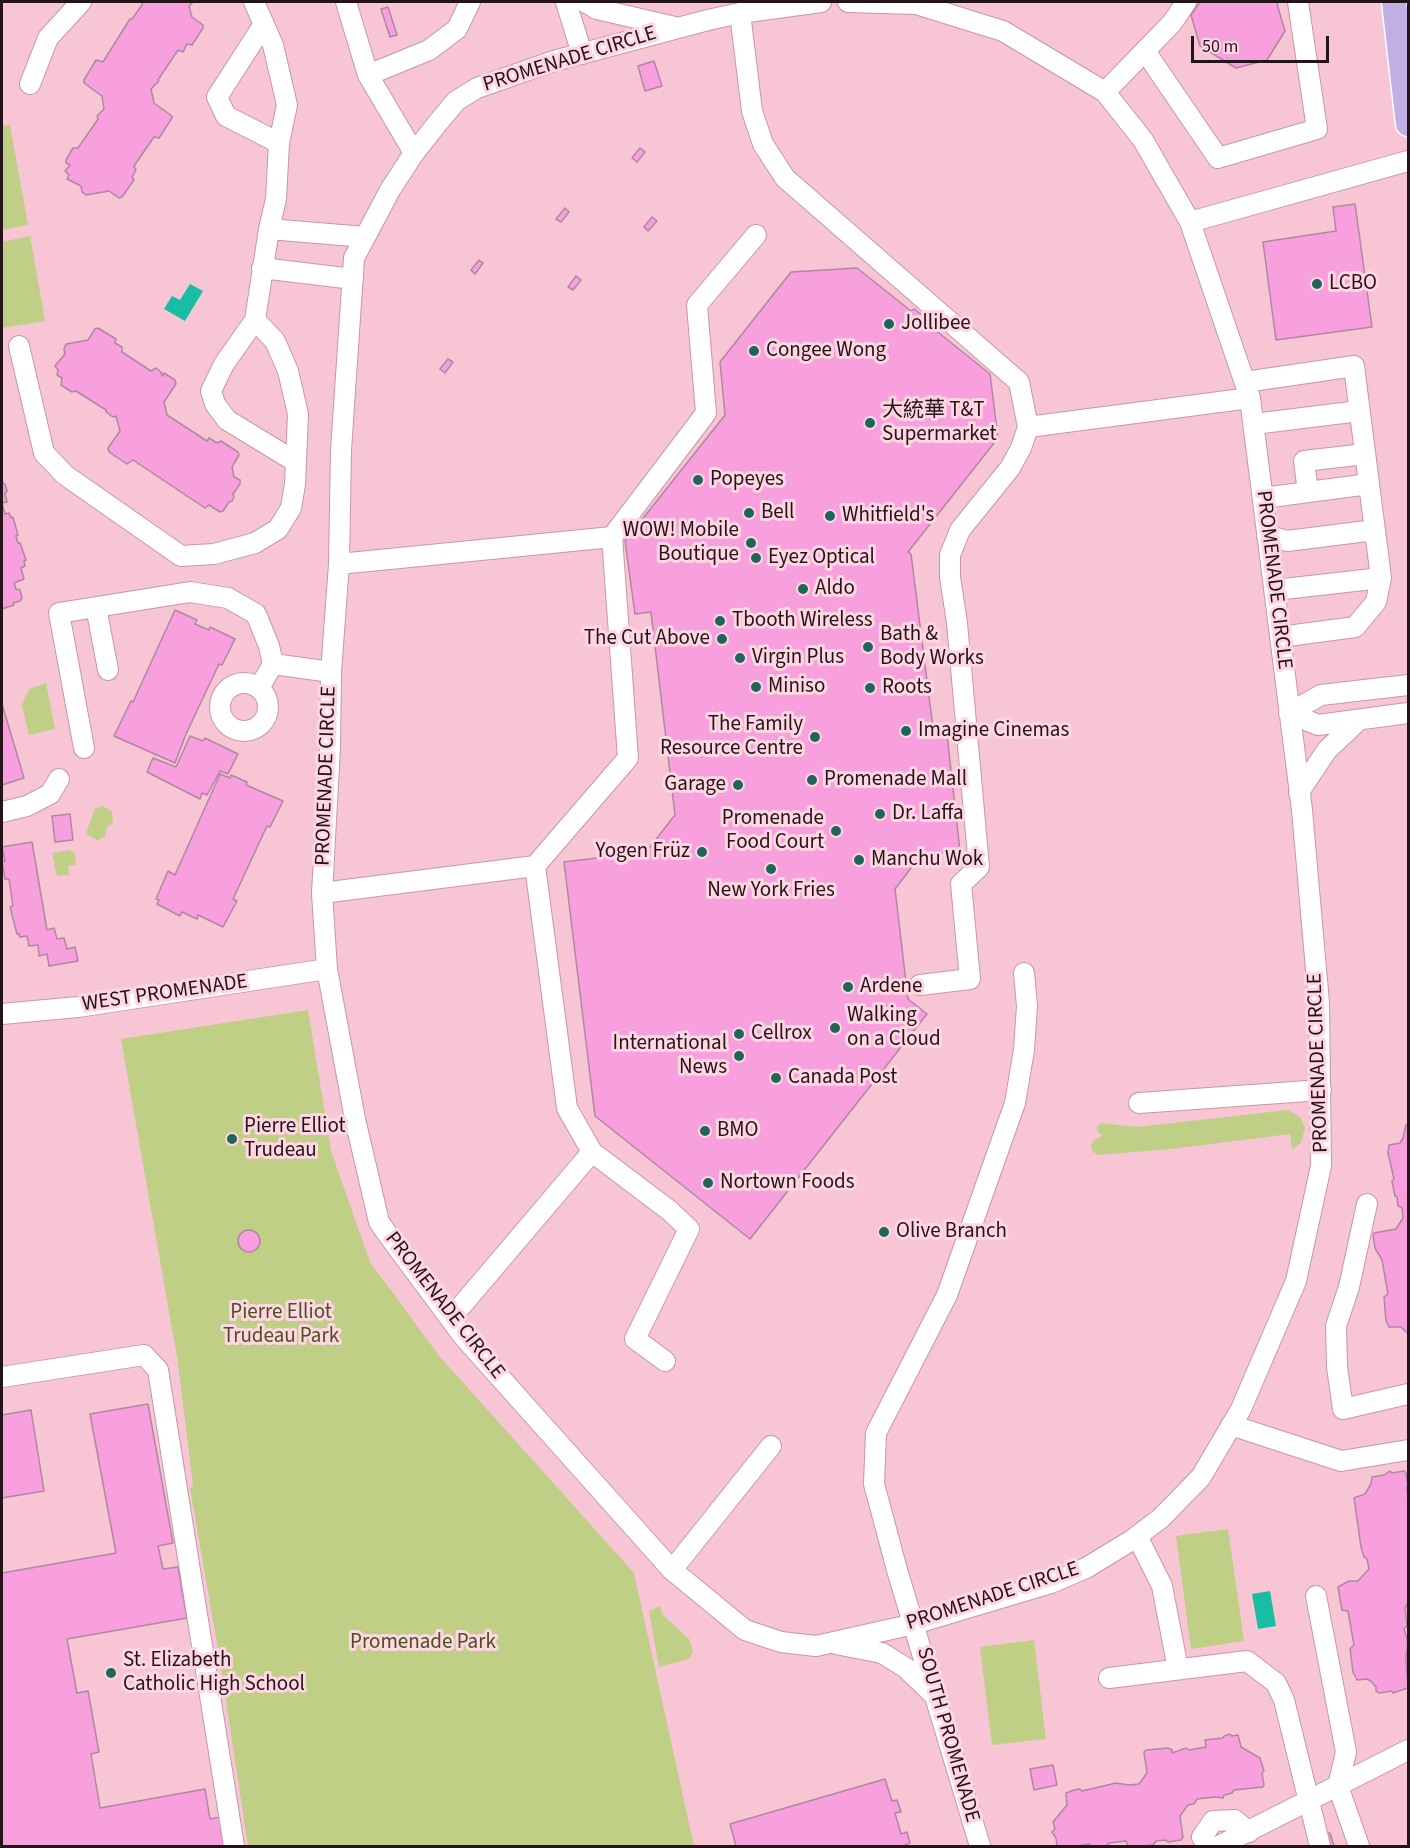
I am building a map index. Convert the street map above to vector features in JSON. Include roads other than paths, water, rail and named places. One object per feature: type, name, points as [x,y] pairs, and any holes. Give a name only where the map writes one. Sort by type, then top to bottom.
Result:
[{"type":"main road","points":[[1399,5],[1408,124]]},
{"type":"street","points":[[30,84],[48,38],[81,2]]},
{"type":"street","points":[[255,2],[273,45],[287,105],[279,143],[276,198],[262,268],[255,320],[224,364],[211,391],[215,404],[227,420],[296,462]]},
{"type":"street","points":[[346,2],[368,75],[414,153]]},
{"type":"street","points":[[368,75],[429,50],[457,29],[470,2]]},
{"type":"street","points":[[566,2],[582,54]]},
{"type":"street","points":[[585,2],[597,9],[678,27]]},
{"type":"street","name":"PROMENADE CIRCLE","points":[[821,2],[740,13],[678,27],[554,61],[477,88],[456,101],[414,153],[390,190],[354,258],[341,450],[339,564],[331,672],[330,748],[322,893],[327,969],[355,1119],[379,1222],[463,1336],[672,1570],[745,1630],[781,1642],[816,1646],[914,1624],[1051,1583],[1086,1568],[1161,1518],[1201,1477],[1241,1409],[1296,1281],[1322,1166],[1319,1003],[1299,792],[1254,424],[1247,390],[1190,222],[1143,140],[1105,92],[1003,31],[916,3],[848,2]]},
{"type":"street","points":[[1105,92],[1172,23],[1186,2]]},
{"type":"street","points":[[1145,51],[1218,158],[1317,129],[1298,2]]},
{"type":"street","points":[[740,13],[752,111],[763,144],[785,178],[1019,382],[1028,427],[1021,448],[1010,468],[960,530],[950,555],[950,577],[957,623],[979,867],[961,884],[970,979],[920,985]]},
{"type":"street","points":[[264,24],[218,96],[225,116],[279,143]]},
{"type":"street","points":[[1190,222],[1408,161]]},
{"type":"street","points":[[269,229],[365,237]]},
{"type":"street","points":[[322,893],[536,866],[628,758],[612,537],[706,413],[697,304],[756,236]]},
{"type":"street","points":[[262,268],[352,279]]},
{"type":"street","points":[[19,346],[44,453],[65,475],[181,556],[214,554],[255,543],[278,530],[291,508],[298,414],[288,371],[275,341],[255,320]]},
{"type":"street","points":[[1028,427],[1247,390],[1354,366],[1381,578],[1376,602],[1355,627],[1280,637]]},
{"type":"street","points":[[1254,424],[1359,411]]},
{"type":"street","points":[[1308,492],[1304,461],[1365,454]]},
{"type":"street","points":[[1263,498],[1369,484]]},
{"type":"street","points":[[1267,535],[1287,541],[1375,530]]},
{"type":"street","points":[[339,564],[612,537]]},
{"type":"street","points":[[1275,591],[1381,578]]},
{"type":"street","points":[[84,748],[59,613],[190,592],[228,598],[256,614],[270,646],[273,664],[259,688]]},
{"type":"street","points":[[96,607],[108,670]]},
{"type":"street","points":[[273,664],[331,672]]},
{"type":"street","points":[[1289,713],[1321,695],[1408,685]]},
{"type":"street","points":[[1289,713],[1318,725],[1408,713]]},
{"type":"street","points":[[1299,792],[1314,766],[1327,750],[1359,720]]},
{"type":"street","points":[[2,812],[27,806],[50,794],[59,779]]},
{"type":"street","points":[[536,866],[567,1108],[592,1152],[670,1211],[689,1229],[636,1339],[665,1361]]},
{"type":"street","name":"WEST PROMENADE","points":[[2,1014],[78,1007],[327,969]]},
{"type":"street","name":"SOUTH PROMENADE","points":[[980,1846],[897,1570],[874,1484],[876,1433],[947,1295],[1015,1103],[1024,1050],[1027,1006],[1024,973]]},
{"type":"street","points":[[1139,1103],[1321,1090]]},
{"type":"street","points":[[451,1318],[592,1152]]},
{"type":"street","points":[[1367,1204],[1349,1287],[1336,1326],[1337,1367],[1343,1409],[1408,1394]]},
{"type":"street","points":[[2,1377],[144,1355],[158,1370],[234,1846]]},
{"type":"street","points":[[1231,1425],[1341,1461],[1408,1450]]},
{"type":"street","points":[[672,1570],[771,1446]]},
{"type":"street","points":[[1137,1536],[1162,1586],[1178,1669]]},
{"type":"street","points":[[1316,1596],[1347,1752],[1338,1786],[1359,1846]]},
{"type":"street","name":"PROMENADE CIRCLE","points":[[828,1643],[882,1653],[906,1668],[935,1696]]},
{"type":"street","points":[[1110,1678],[1247,1661],[1275,1683],[1284,1700],[1307,1802],[1320,1846]]},
{"type":"street","points":[[1220,1846],[1408,1750]]},
{"type":"street","points":[[1208,1846],[1202,1837],[1213,1821],[1235,1820],[1249,1832]]},
{"type":"place","name":"LCBO","points":[[1317,284]]},
{"type":"place","name":"Jollibee","points":[[889,324]]},
{"type":"place","name":"Congee Wong","points":[[754,351]]},
{"type":"place","name":"大統華 T&T Supermarket","points":[[870,423]]},
{"type":"place","name":"Popeyes","points":[[698,480]]},
{"type":"place","name":"Bell","points":[[749,513]]},
{"type":"place","name":"Whitfield's","points":[[830,516]]},
{"type":"place","name":"WOW! Mobile Boutique","points":[[751,543]]},
{"type":"place","name":"Eyez Optical","points":[[756,558]]},
{"type":"place","name":"Aldo","points":[[803,589]]},
{"type":"place","name":"Tbooth Wireless","points":[[720,621]]},
{"type":"place","name":"The Cut Above","points":[[722,639]]},
{"type":"place","name":"Bath & Body Works","points":[[868,647]]},
{"type":"place","name":"Virgin Plus","points":[[740,658]]},
{"type":"place","name":"Miniso","points":[[756,687]]},
{"type":"place","name":"Roots","points":[[870,688]]},
{"type":"place","name":"Imagine Cinemas","points":[[906,731]]},
{"type":"place","name":"The Family Resource Centre","points":[[815,737]]},
{"type":"place","name":"Promenade Mall","points":[[812,780]]},
{"type":"place","name":"Garage","points":[[738,785]]},
{"type":"place","name":"Dr. Laffa","points":[[880,814]]},
{"type":"place","name":"Promenade Food Court","points":[[836,831]]},
{"type":"place","name":"Yogen Früz","points":[[702,852]]},
{"type":"place","name":"Manchu Wok","points":[[859,860]]},
{"type":"place","name":"New York Fries","points":[[771,869]]},
{"type":"place","name":"Ardene","points":[[848,987]]},
{"type":"place","name":"Walking on a Cloud","points":[[835,1028]]},
{"type":"place","name":"Cellrox","points":[[739,1034]]},
{"type":"place","name":"International News","points":[[739,1056]]},
{"type":"place","name":"Canada Post","points":[[776,1078]]},
{"type":"place","name":"BMO","points":[[705,1131]]},
{"type":"place","name":"Pierre Elliot Trudeau","points":[[232,1139]]},
{"type":"place","name":"Nortown Foods","points":[[708,1183]]},
{"type":"place","name":"Olive Branch","points":[[884,1232]]},
{"type":"place","name":"St. Elizabeth Catholic High School","points":[[111,1673]]},
{"type":"park label","name":"Pierre Elliot Trudeau Park","points":[[281,1325]]},
{"type":"park label","name":"Promenade Park","points":[[423,1643]]}]
